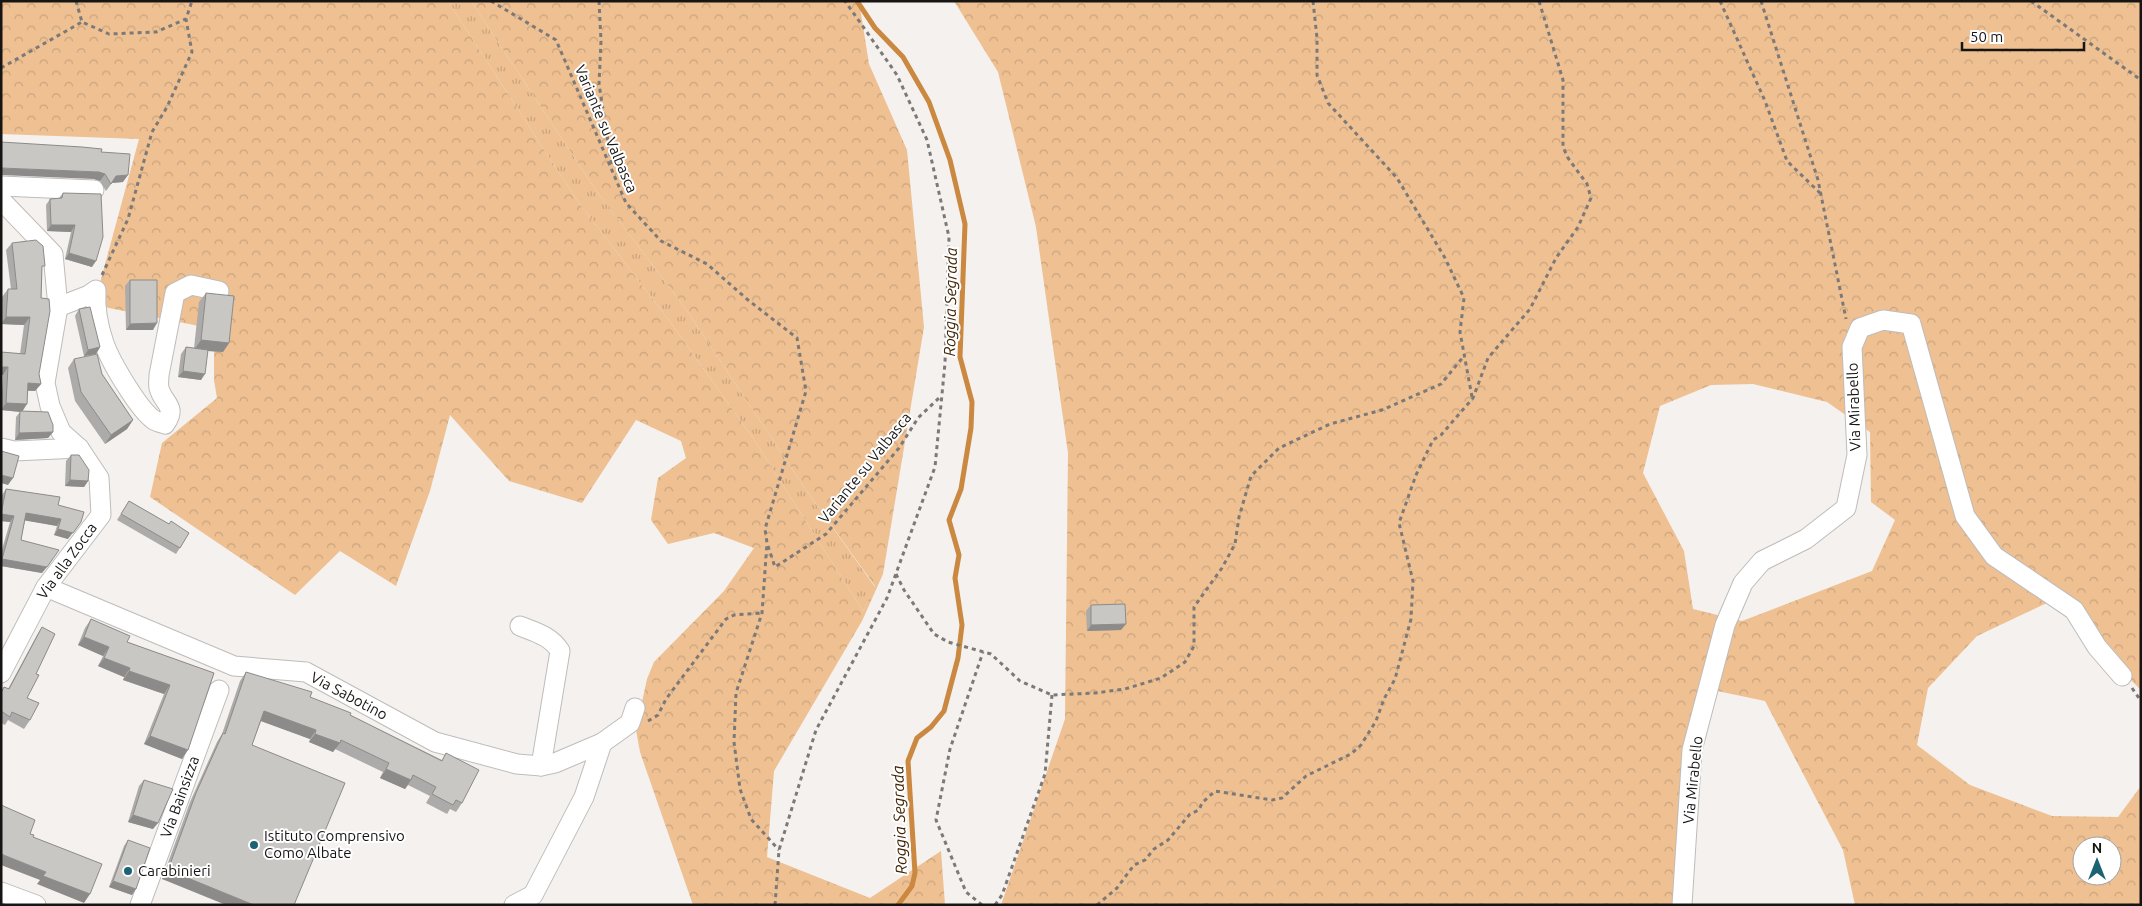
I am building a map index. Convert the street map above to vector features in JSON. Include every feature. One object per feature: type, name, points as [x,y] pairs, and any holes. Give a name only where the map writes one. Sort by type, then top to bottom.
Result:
[{"type":"street","points":[[1,186],[94,190]]},
{"type":"street","name":"Via alla Zocca","points":[[1,200],[53,254],[58,307],[45,382],[50,406],[61,432],[79,448],[99,478],[101,515],[46,587],[1,673]]},
{"type":"street","points":[[96,290],[95,304],[103,342],[112,361],[141,407],[154,420],[165,424],[170,418],[171,407],[159,388],[158,375],[175,293],[191,285],[219,291]]},
{"type":"street","points":[[58,307],[89,295],[96,290]]},
{"type":"street","name":"Via Mirabello","points":[[1682,905],[1692,750],[1725,625],[1743,583],[1762,561],[1806,539],[1846,508],[1857,455],[1852,346],[1860,328],[1883,320],[1911,324],[1966,516],[1994,556],[2074,610],[2097,647],[2122,676]]},
{"type":"street","points":[[1,448],[14,451],[79,448]]},
{"type":"street","name":"Via Sabotino","points":[[46,587],[234,666],[306,672],[435,742],[516,764],[541,766],[556,764],[602,743],[633,715]]},
{"type":"street","points":[[520,626],[547,637],[556,644],[560,651],[541,766]]},
{"type":"street","name":"Via Bainsizza","points":[[140,905],[219,690]]},
{"type":"street","points":[[514,905],[533,895],[584,797],[602,743]]},
{"type":"street","points":[[1,892],[36,905]]},
{"type":"path","points":[[76,1],[82,22]]},
{"type":"path","points":[[96,290],[128,219],[152,132],[167,107],[192,52],[186,19],[192,1]]},
{"type":"path","name":"Variante su Valbasca","points":[[490,1],[556,40],[626,203],[661,242],[707,264],[748,300],[797,338],[806,391],[765,529],[767,543],[775,567],[826,534],[898,448],[918,418],[940,397]]},
{"type":"path","points":[[599,1],[601,42],[599,84],[612,173]]},
{"type":"path","points":[[775,905],[779,850],[816,730],[887,598],[935,467],[940,397],[945,363],[949,237],[927,140],[897,75],[856,20],[845,1]]},
{"type":"path","points":[[1313,1],[1317,38],[1317,75],[1328,103],[1397,178],[1446,258],[1464,298],[1460,332],[1473,398]]},
{"type":"path","points":[[1097,905],[1117,888],[1134,865],[1145,860],[1154,849],[1168,840],[1190,814],[1199,810],[1202,803],[1215,791],[1272,800],[1282,798],[1306,776],[1350,754],[1361,745],[1376,721],[1384,699],[1395,679],[1411,619],[1412,571],[1399,522],[1416,474],[1433,440],[1441,436],[1473,398],[1488,358],[1530,309],[1556,258],[1578,227],[1591,198],[1587,184],[1568,158],[1563,147],[1563,80],[1539,1]]},
{"type":"path","points":[[1720,1],[1765,101],[1787,161],[1820,194]]},
{"type":"path","points":[[1761,1],[1820,194],[1852,346]]},
{"type":"path","points":[[2031,1],[2141,80]]},
{"type":"path","points":[[82,22],[109,34],[156,32],[186,19]]},
{"type":"path","points":[[1,68],[82,22]]},
{"type":"path","points":[[896,573],[904,590],[934,634],[948,642],[991,654],[1020,680],[1052,695],[1095,693],[1125,689],[1161,678],[1185,662],[1194,646],[1194,607],[1222,568],[1235,544],[1239,517],[1250,476],[1279,448],[1330,424],[1382,410],[1441,384],[1464,356]]},
{"type":"path","name":"Variante su Valbasca","points":[[767,543],[762,613],[736,693],[734,742],[740,788],[751,819],[779,850]]},
{"type":"path","points":[[633,715],[652,720],[658,715],[666,699],[726,619],[734,615],[762,613]]},
{"type":"path","points":[[982,905],[966,892],[936,820],[950,749],[984,652]]},
{"type":"path","points":[[995,905],[1002,895],[1045,774],[1052,695]]},
{"type":"green space","points":[[1,1],[448,1],[576,199],[668,319],[753,438],[863,611],[875,586],[804,487],[685,308],[595,189],[471,1],[859,1],[869,64],[907,150],[924,327],[883,574],[862,621],[774,771],[767,857],[870,898],[941,851],[945,905],[693,905],[640,752],[636,730],[647,679],[654,662],[724,591],[754,548],[714,533],[668,544],[651,520],[658,478],[686,458],[681,441],[636,420],[582,503],[509,481],[450,415],[430,491],[396,586],[340,551],[295,595],[150,497],[162,443],[217,398],[214,380],[214,329],[94,305],[139,139],[1,134]]},
{"type":"green space","points":[[448,1],[471,1],[595,189],[685,308],[804,487],[875,587],[863,611],[753,438],[668,319],[576,199]]},
{"type":"green space","points":[[954,1],[2141,1],[2141,690],[2051,601],[1977,636],[1928,688],[1917,745],[1970,785],[2052,816],[2118,817],[2141,786],[2141,905],[1855,905],[1843,850],[1765,701],[1703,688],[1681,905],[1001,905],[1065,719],[1068,453],[1036,227],[998,72]],"holes":[[[1753,384],[1827,402],[1870,432],[1871,502],[1895,520],[1872,571],[1742,621],[1693,609],[1684,551],[1643,473],[1660,406],[1711,385]]]},
{"type":"building","points":[[1,142],[82,147],[102,149],[101,152],[130,154],[128,175],[116,176],[111,184],[105,174],[99,172],[1,168]]},
{"type":"building","points":[[63,193],[101,194],[103,237],[96,261],[69,253],[75,225],[51,225],[50,199],[62,198]]},
{"type":"building","points":[[36,240],[43,246],[45,266],[42,266],[41,298],[49,299],[50,311],[39,374],[41,384],[28,383],[27,404],[6,403],[8,367],[1,367],[1,352],[25,354],[30,317],[6,317],[8,289],[17,289],[12,243]]},
{"type":"building","points":[[130,280],[157,280],[157,323],[130,324]]},
{"type":"building","points":[[206,293],[234,296],[229,343],[201,340]]},
{"type":"building","points":[[90,307],[100,347],[88,350],[79,309]]},
{"type":"building","points":[[186,347],[208,350],[205,374],[183,371]]},
{"type":"building","points":[[97,354],[102,374],[133,420],[111,435],[81,392],[74,359]]},
{"type":"building","points":[[20,411],[48,412],[53,425],[53,432],[19,433]]},
{"type":"building","points":[[1,451],[19,456],[13,478],[1,475]]},
{"type":"building","points":[[71,455],[79,455],[89,470],[88,481],[70,480]]},
{"type":"building","points":[[6,489],[60,497],[58,505],[84,512],[81,522],[73,533],[58,529],[61,519],[26,513],[21,540],[59,550],[47,567],[2,559],[14,516],[1,514]]},
{"type":"building","points":[[129,501],[169,524],[171,521],[189,533],[180,548],[121,514]]},
{"type":"building","points":[[1125,604],[1126,624],[1091,625],[1091,605]]},
{"type":"building","points":[[91,619],[130,636],[127,642],[214,673],[188,750],[150,736],[170,685],[129,671],[130,668],[104,658],[109,647],[84,637]]},
{"type":"building","points":[[42,627],[55,634],[36,674],[39,675],[27,698],[39,703],[30,720],[12,712],[10,717],[1,711],[1,693],[4,687],[9,689]]},
{"type":"building","name":"Istituto Comprensivo Como Albate","points":[[246,672],[312,692],[310,697],[351,713],[350,715],[442,761],[446,753],[479,770],[462,803],[456,800],[453,805],[432,794],[436,787],[413,775],[411,780],[386,769],[389,763],[341,740],[340,743],[315,734],[316,730],[264,711],[252,745],[345,783],[294,905],[254,905],[168,870],[196,793],[223,733],[225,734]]},
{"type":"building","points":[[144,780],[173,789],[158,823],[133,815]]},
{"type":"building","points":[[1,805],[35,820],[30,834],[34,835],[33,837],[102,864],[90,894],[43,876],[46,872],[1,854]]},
{"type":"building","name":"Carabinieri","points":[[128,840],[150,848],[136,889],[113,881]]},
{"type":"waterway","name":"Roggia Segrada","points":[[857,1],[875,28],[903,57],[929,102],[950,160],[965,224],[960,357],[972,402],[971,428],[961,489],[949,520],[959,555],[955,578],[962,625],[958,658],[944,711],[931,727],[917,738],[908,761],[915,873],[912,886],[898,905]]},
{"type":"place","name":"Istituto Comprensivo Como Albate","points":[[254,845]]},
{"type":"place","name":"Carabinieri","points":[[128,871]]}]
